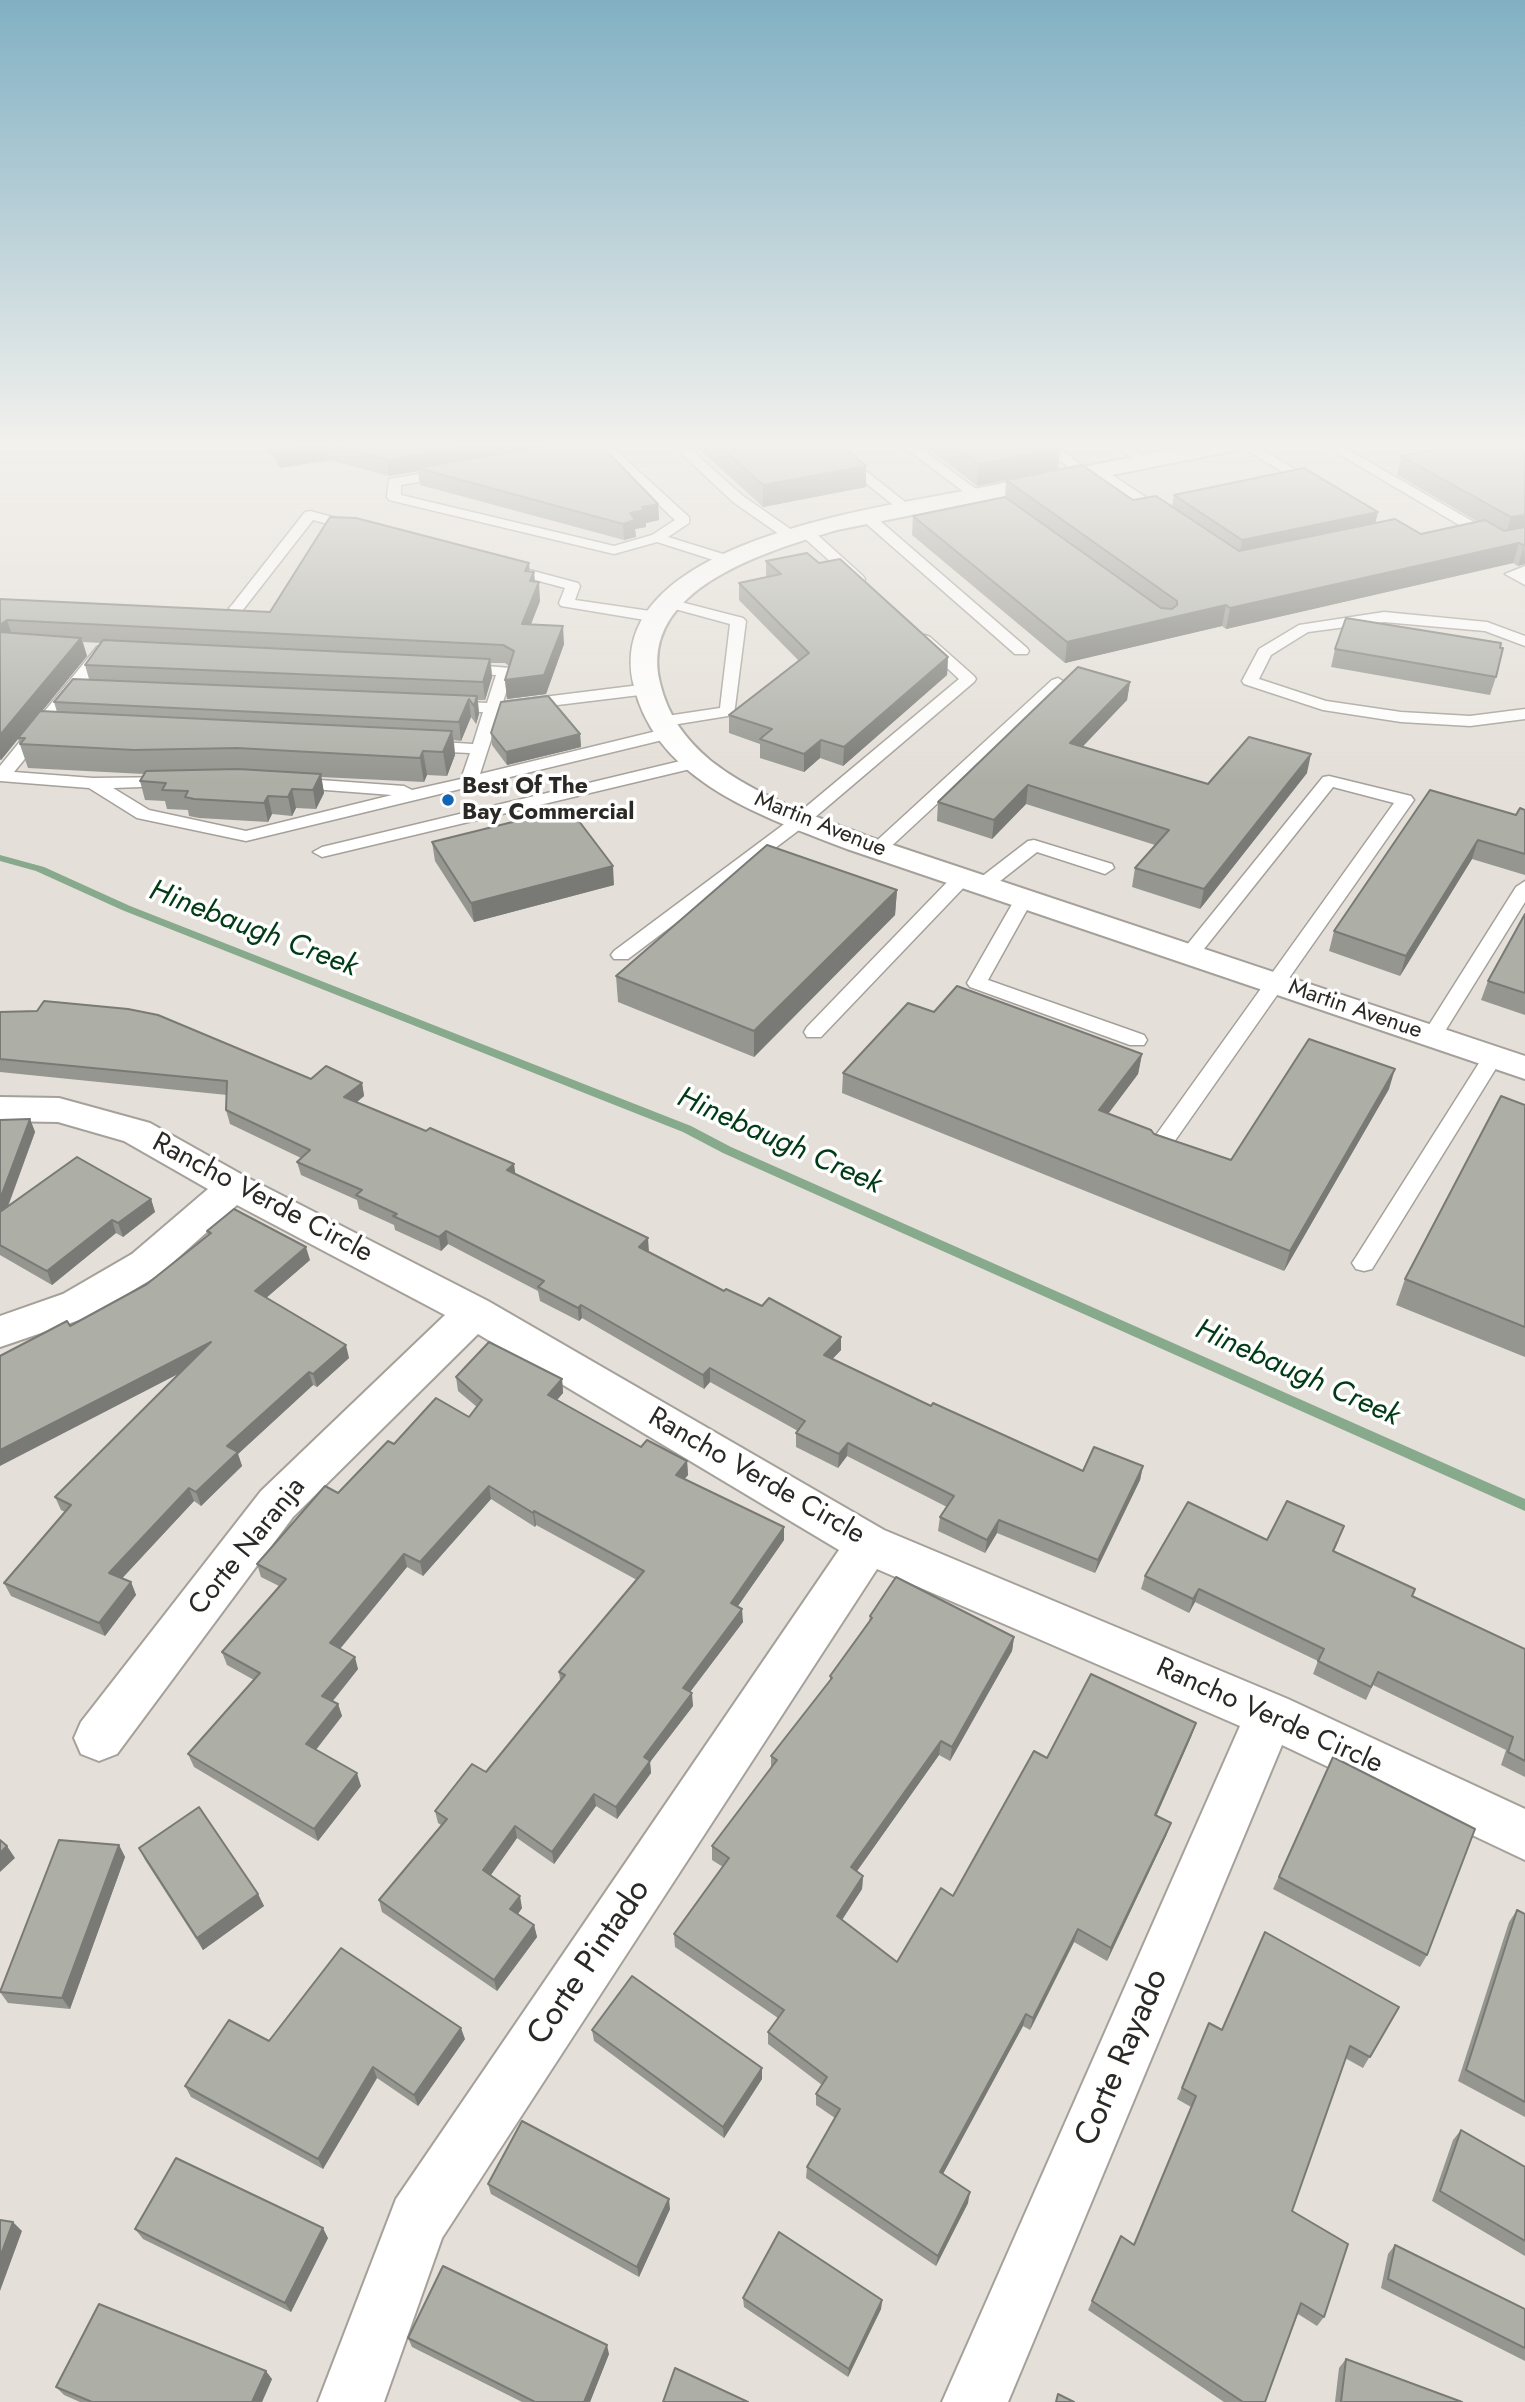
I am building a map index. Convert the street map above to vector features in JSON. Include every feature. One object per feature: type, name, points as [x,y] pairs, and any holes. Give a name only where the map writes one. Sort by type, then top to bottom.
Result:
[{"type":"street","name":"Martin Avenue","points":[[743,556],[699,578],[663,610],[645,639],[642,667],[648,689],[665,728],[684,752],[721,779],[768,807],[878,849],[1525,1068]]},
{"type":"street","name":"Rancho Verde Circle","points":[[0,1109],[60,1110],[137,1132],[234,1187],[474,1312],[868,1544],[1270,1715],[1525,1835]]},
{"type":"street","points":[[0,1332],[77,1305],[146,1264],[234,1187]]},
{"type":"street","name":"Corte Naranja","points":[[99,1738],[276,1504],[474,1312]]},
{"type":"street","name":"Corte Pintado","points":[[351,2402],[418,2221],[868,1544]]},
{"type":"street","name":"Corte Rayado","points":[[975,2402],[1270,1715]]},
{"type":"lane","points":[[237,608],[278,556]]},
{"type":"lane","points":[[715,556],[731,561]]},
{"type":"lane","points":[[827,556],[867,587]]},
{"type":"lane","points":[[912,556],[1021,651]]},
{"type":"lane","points":[[93,783],[143,814],[246,836],[428,793],[728,712],[738,621],[663,610],[566,603],[573,586],[494,565]]},
{"type":"lane","points":[[1525,570],[1512,574],[1525,581]]},
{"type":"lane","points":[[1525,641],[1487,627],[1384,617],[1304,628],[1265,652],[1251,681],[1324,705],[1401,717],[1470,721],[1525,714]]},
{"type":"lane","points":[[621,955],[801,820],[968,679],[917,633]]},
{"type":"lane","points":[[78,649],[131,652]]},
{"type":"lane","points":[[103,650],[1,776],[93,783],[188,781]]},
{"type":"lane","points":[[450,668],[505,671],[469,782]]},
{"type":"lane","points":[[878,849],[1058,683]]},
{"type":"lane","points":[[73,689],[100,690]]},
{"type":"lane","points":[[427,705],[495,708],[648,689]]},
{"type":"lane","points":[[41,727],[69,728]]},
{"type":"lane","points":[[412,746],[481,749]]},
{"type":"lane","points":[[322,852],[698,762]]},
{"type":"lane","points":[[1160,1147],[1405,800],[1329,781],[1189,955]]},
{"type":"lane","points":[[268,782],[428,793]]},
{"type":"lane","points":[[814,1031],[972,881],[1034,845],[1105,868]]},
{"type":"lane","points":[[1432,1036],[1525,887]]},
{"type":"lane","points":[[1024,899],[977,983],[1137,1040]]},
{"type":"lane","points":[[1364,1263],[1493,1057]]},
{"type":"building","points":[[305,556],[502,556],[529,563],[525,571],[534,572],[530,581],[539,582],[522,624],[563,626],[544,675],[505,680],[514,651],[503,645],[7,620],[0,625],[0,599],[270,612]]},
{"type":"building","points":[[791,556],[811,556],[819,563],[840,559],[948,657],[844,747],[821,740],[804,754],[760,739],[772,729],[729,715],[809,653],[739,583],[781,574],[766,561]]},
{"type":"building","points":[[962,556],[1088,556],[1161,608],[1172,609],[1177,605],[1177,601],[1114,556],[1461,556],[1230,608],[1226,605],[1067,642]]},
{"type":"building","points":[[1346,618],[1501,643],[1500,648],[1503,648],[1496,677],[1335,649]]},
{"type":"building","points":[[0,632],[81,638],[0,735]]},
{"type":"building","points":[[103,640],[490,659],[483,682],[85,665]]},
{"type":"building","points":[[1078,667],[1130,682],[1070,743],[1208,784],[1249,737],[1311,754],[1204,889],[1135,868],[1169,830],[1028,785],[994,820],[938,802]]},
{"type":"building","points":[[73,679],[477,696],[474,706],[469,699],[459,722],[54,702]]},
{"type":"building","points":[[548,696],[580,734],[506,752],[491,733],[501,702]]},
{"type":"building","points":[[40,711],[452,731],[443,752],[423,751],[420,758],[237,748],[134,750],[20,744],[25,738],[18,738]]},
{"type":"building","points":[[238,769],[321,774],[313,790],[292,789],[288,797],[268,796],[264,803],[194,799],[185,797],[188,791],[162,790],[166,783],[140,781],[146,771]]},
{"type":"building","points":[[1430,790],[1516,815],[1520,808],[1525,810],[1525,854],[1478,840],[1406,956],[1334,931]]},
{"type":"building","points":[[569,808],[613,866],[471,903],[432,842]]},
{"type":"building","points":[[767,845],[897,890],[754,1031],[616,976]]},
{"type":"building","points":[[1525,914],[1525,993],[1488,981]]},
{"type":"building","points":[[957,986],[1142,1054],[1099,1110],[1151,1130],[1154,1134],[1231,1160],[1309,1039],[1395,1069],[1290,1251],[843,1073],[908,1003],[934,1012]]},
{"type":"building","points":[[44,1001],[128,1009],[158,1015],[311,1079],[326,1066],[362,1083],[344,1097],[426,1131],[430,1128],[514,1164],[507,1170],[648,1238],[639,1247],[724,1291],[726,1289],[762,1306],[769,1298],[841,1337],[824,1355],[931,1406],[933,1403],[1083,1471],[1094,1447],[1143,1466],[1098,1560],[999,1520],[987,1540],[940,1517],[954,1496],[848,1443],[839,1454],[796,1433],[805,1421],[710,1368],[703,1375],[581,1305],[578,1308],[538,1287],[544,1281],[446,1231],[439,1237],[393,1216],[397,1214],[356,1195],[362,1190],[297,1162],[310,1150],[226,1110],[227,1081],[0,1059],[0,1012],[37,1011]]},
{"type":"building","points":[[1501,1096],[1525,1105],[1525,1327],[1405,1279]]},
{"type":"building","points":[[30,1119],[0,1199],[0,1120]]},
{"type":"building","points":[[77,1157],[151,1199],[118,1223],[112,1220],[47,1271],[0,1245],[0,1212]]},
{"type":"building","points":[[234,1209],[306,1247],[255,1291],[346,1345],[313,1374],[309,1372],[227,1446],[238,1452],[196,1492],[189,1488],[109,1573],[131,1582],[99,1623],[4,1583],[71,1505],[55,1497],[211,1342],[0,1450],[0,1356],[67,1321],[70,1326],[147,1284],[211,1233],[207,1231]]},
{"type":"building","points":[[489,1342],[562,1379],[548,1395],[641,1447],[647,1440],[687,1461],[676,1475],[784,1527],[731,1603],[742,1609],[683,1688],[692,1693],[644,1757],[650,1761],[616,1807],[594,1794],[552,1852],[515,1826],[483,1870],[520,1896],[510,1909],[534,1925],[494,1980],[379,1900],[447,1819],[435,1811],[472,1764],[486,1772],[565,1675],[559,1672],[644,1571],[534,1511],[533,1513],[489,1486],[420,1562],[404,1554],[330,1643],[355,1657],[322,1696],[338,1704],[306,1744],[357,1773],[314,1829],[188,1754],[260,1673],[222,1652],[286,1579],[257,1564],[325,1486],[338,1493],[388,1441],[394,1444],[436,1398],[469,1417],[482,1400],[456,1377]]},
{"type":"building","points":[[1287,1501],[1344,1526],[1333,1551],[1415,1589],[1412,1596],[1525,1649],[1525,1761],[1508,1752],[1513,1737],[1378,1672],[1371,1687],[1318,1661],[1324,1649],[1199,1589],[1193,1599],[1145,1576],[1188,1502],[1267,1540]]},
{"type":"building","points":[[896,1577],[1014,1637],[952,1747],[941,1741],[851,1867],[863,1876],[837,1916],[897,1962],[941,1888],[953,1896],[1034,1751],[1047,1758],[1091,1674],[1196,1723],[1155,1815],[1171,1823],[1111,1948],[1078,1929],[1033,2018],[1026,2014],[940,2172],[970,2192],[938,2256],[807,2167],[840,2109],[816,2094],[827,2077],[768,2032],[784,2010],[674,1934],[729,1858],[712,1846],[777,1760],[771,1756],[832,1678],[830,1676],[872,1618],[870,1616]]},
{"type":"building","points":[[1333,1757],[1475,1829],[1427,1955],[1279,1877]]},
{"type":"building","points":[[199,1807],[258,1894],[197,1938],[139,1848]]},
{"type":"building","points":[[0,1840],[7,1846],[0,1853]]},
{"type":"building","points":[[59,1840],[119,1845],[62,1998],[0,1992]]},
{"type":"building","points":[[1517,1910],[1525,1914],[1525,2102],[1466,2070]]},
{"type":"building","points":[[1265,1932],[1399,2007],[1370,2057],[1350,2046],[1292,2211],[1348,2244],[1324,2317],[1301,2303],[1265,2402],[1243,2402],[1092,2301],[1121,2236],[1134,2245],[1196,2096],[1182,2088],[1209,2023],[1222,2030]]},
{"type":"building","points":[[341,1948],[461,2028],[414,2095],[373,2067],[318,2159],[185,2086],[229,2020],[269,2041]]},
{"type":"building","points":[[632,1976],[762,2068],[723,2127],[592,2030]]},
{"type":"building","points":[[522,2121],[669,2199],[637,2267],[488,2184]]},
{"type":"building","points":[[1461,2130],[1525,2167],[1525,2241],[1440,2191]]},
{"type":"building","points":[[176,2158],[323,2228],[285,2303],[135,2229]]},
{"type":"building","points":[[0,2220],[13,2222],[0,2257]]},
{"type":"building","points":[[779,2232],[882,2300],[849,2369],[743,2298]]},
{"type":"building","points":[[1395,2245],[1525,2309],[1525,2348],[1388,2279]]},
{"type":"building","points":[[443,2266],[607,2345],[584,2402],[535,2402],[408,2338]]},
{"type":"building","points":[[99,2304],[266,2371],[252,2402],[92,2402],[56,2387]]},
{"type":"building","points":[[1346,2359],[1462,2402],[1341,2402]]},
{"type":"building","points":[[675,2368],[748,2402],[663,2402]]},
{"type":"building","points":[[1058,2394],[1074,2402],[1056,2402]]},
{"type":"waterway","name":"Hinebaugh Creek","points":[[0,858],[40,869],[126,908],[687,1129],[727,1150],[1525,1505]]},
{"type":"place","name":"Best Of The Bay Commercial","points":[[448,800]]}]
